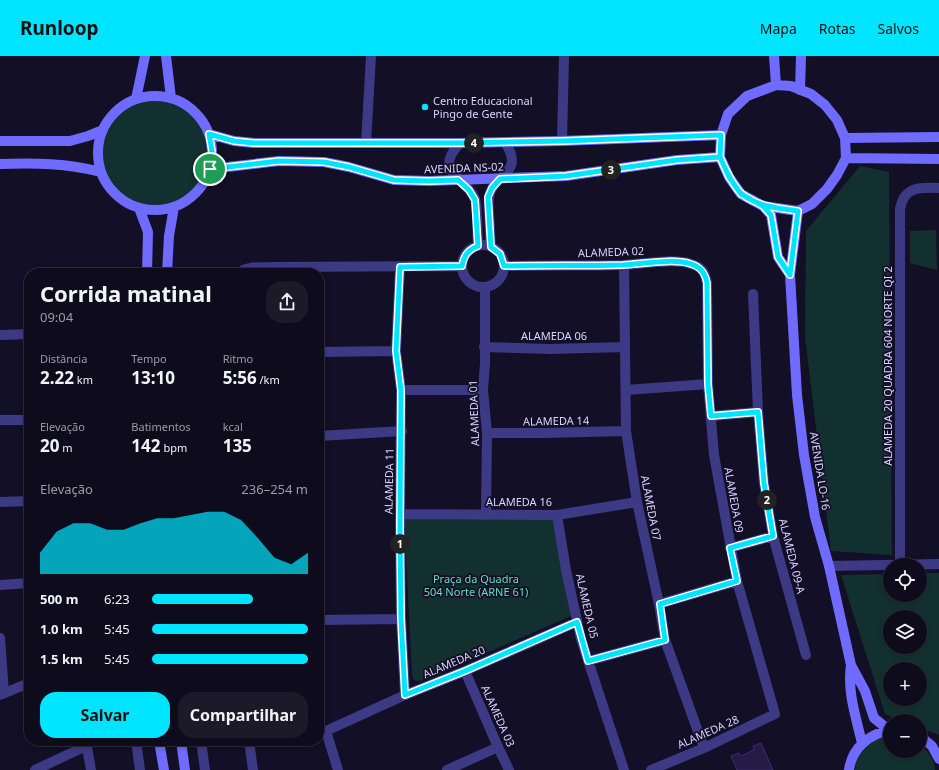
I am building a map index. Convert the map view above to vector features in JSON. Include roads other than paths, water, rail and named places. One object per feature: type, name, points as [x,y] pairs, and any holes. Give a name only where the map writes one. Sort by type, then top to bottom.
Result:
[{"type":"street","points":[[136,99],[145,56]]},
{"type":"street","points":[[166,56],[171,98]]},
{"type":"street","points":[[366,143],[370,56]]},
{"type":"street","points":[[562,141],[564,56]]},
{"type":"street","points":[[774,56],[776,85]]},
{"type":"street","points":[[800,90],[801,56]]},
{"type":"street","points":[[763,206],[798,211],[812,204],[827,189],[837,175],[846,158],[845,138],[837,120],[824,105],[811,94],[791,86],[776,85],[747,96],[728,114],[721,135],[720,157],[729,177],[741,194],[763,206],[771,215],[778,257],[790,275]]},
{"type":"street","points":[[153,95],[171,98],[187,106],[200,118],[209,134],[212,151],[210,169],[202,186],[190,198],[174,207],[157,210],[139,208],[123,200],[110,188],[101,172],[98,158],[98,144],[102,130],[108,120],[120,107],[136,99],[153,95]]},
{"type":"street","points":[[0,142],[70,141],[102,130]]},
{"type":"street","points":[[209,134],[234,141],[254,143],[460,143],[721,135]]},
{"type":"street","points":[[845,138],[939,137]]},
{"type":"street","points":[[491,247],[488,197],[492,188],[510,170],[512,161],[511,151],[505,142]]},
{"type":"street","points":[[460,143],[452,152],[449,163],[451,171],[469,190],[475,200],[478,246]]},
{"type":"street","name":"AVENIDA NS-02","points":[[210,169],[279,161],[324,162],[349,167],[394,180],[429,181],[566,176],[677,160],[720,157]]},
{"type":"street","points":[[846,158],[939,159]]},
{"type":"street","points":[[0,164],[51,163],[78,166],[101,172]]},
{"type":"street","name":"ALAMEDA 20 QUADRA 604 NORTE QI 2","points":[[900,558],[900,209],[902,200],[908,192],[928,187],[939,188]]},
{"type":"street","points":[[169,268],[169,236],[174,207]]},
{"type":"street","points":[[139,208],[148,232],[147,268]]},
{"type":"street","name":"AVENIDA LO-16","points":[[798,211],[790,275],[797,395],[804,455],[815,517],[829,566],[851,665],[865,690],[874,718],[883,725]]},
{"type":"street","points":[[478,246],[491,247],[500,254],[504,266],[500,278],[496,282],[485,287],[478,286],[466,279],[463,273],[463,259],[466,253],[472,248],[478,246]]},
{"type":"street","name":"ALAMEDA 02","points":[[504,266],[664,262],[689,263],[700,268],[705,274],[707,283]]},
{"type":"street","name":"ALAMEDA 07","points":[[624,264],[626,431],[637,502],[660,604],[665,640],[704,748]]},
{"type":"street","points":[[253,268],[462,266]]},
{"type":"street","name":"ALAMEDA 11","points":[[400,267],[396,351],[401,390],[401,618],[405,695]]},
{"type":"street","name":"ALAMEDA 09","points":[[707,283],[708,384],[714,455],[737,581],[775,714]]},
{"type":"street","name":"ALAMEDA 01","points":[[485,287],[485,363],[483,390],[487,433],[486,514]]},
{"type":"street","name":"ALAMEDA 09-A","points":[[753,294],[758,412],[764,483],[773,536],[806,655]]},
{"type":"street","points":[[0,335],[24,334]]},
{"type":"street","name":"ALAMEDA 06","points":[[484,347],[550,349],[625,346]]},
{"type":"street","points":[[324,352],[396,351]]},
{"type":"street","points":[[626,390],[708,384]]},
{"type":"street","points":[[401,390],[483,390]]},
{"type":"street","points":[[711,416],[758,412]]},
{"type":"street","points":[[0,420],[24,420]]},
{"type":"street","points":[[324,436],[402,431]]},
{"type":"street","name":"ALAMEDA 14","points":[[487,433],[626,431]]},
{"type":"street","points":[[0,502],[24,501]]},
{"type":"street","name":"ALAMEDA 16","points":[[401,514],[557,514],[637,502]]},
{"type":"street","name":"ALAMEDA 05","points":[[557,514],[566,570],[577,622],[588,661],[624,770]]},
{"type":"street","points":[[730,548],[773,536]]},
{"type":"street","points":[[829,566],[883,564]]},
{"type":"street","points":[[927,564],[939,564]]},
{"type":"street","points":[[660,604],[737,581]]},
{"type":"street","points":[[0,585],[24,584]]},
{"type":"street","points":[[324,620],[401,618]]},
{"type":"street","name":"ALAMEDA 20","points":[[324,732],[405,695],[465,671],[577,622]]},
{"type":"street","points":[[0,638],[2,694],[24,685]]},
{"type":"street","points":[[588,661],[665,640]]},
{"type":"street","name":"AVENIDA LO-16","points":[[851,665],[849,679],[850,693],[862,743]]},
{"type":"street","name":"ALAMEDA 03","points":[[465,671],[509,770]]},
{"type":"street","name":"ALAMEDA 28","points":[[651,770],[704,748],[775,714]]},
{"type":"street","name":"AVENIDA LO-16","points":[[849,770],[854,753],[862,743],[874,734],[883,732]]},
{"type":"street","points":[[324,735],[338,770]]},
{"type":"street","points":[[927,742],[932,746],[939,759]]},
{"type":"street","points":[[35,770],[82,746]]},
{"type":"street","points":[[86,746],[92,770]]},
{"type":"street","points":[[137,746],[140,770]]},
{"type":"street","points":[[160,746],[164,770]]},
{"type":"street","points":[[182,746],[185,770]]},
{"type":"street","points":[[202,746],[205,770]]},
{"type":"street","points":[[250,746],[253,770]]},
{"type":"street","points":[[447,770],[498,747]]},
{"type":"place","name":"Centro Educacional Pingo de Gente","points":[[425,107]]},
{"type":"park label","name":"Praça da Quadra 504 Norte (ARNE 61)","points":[[476,585]]}]
